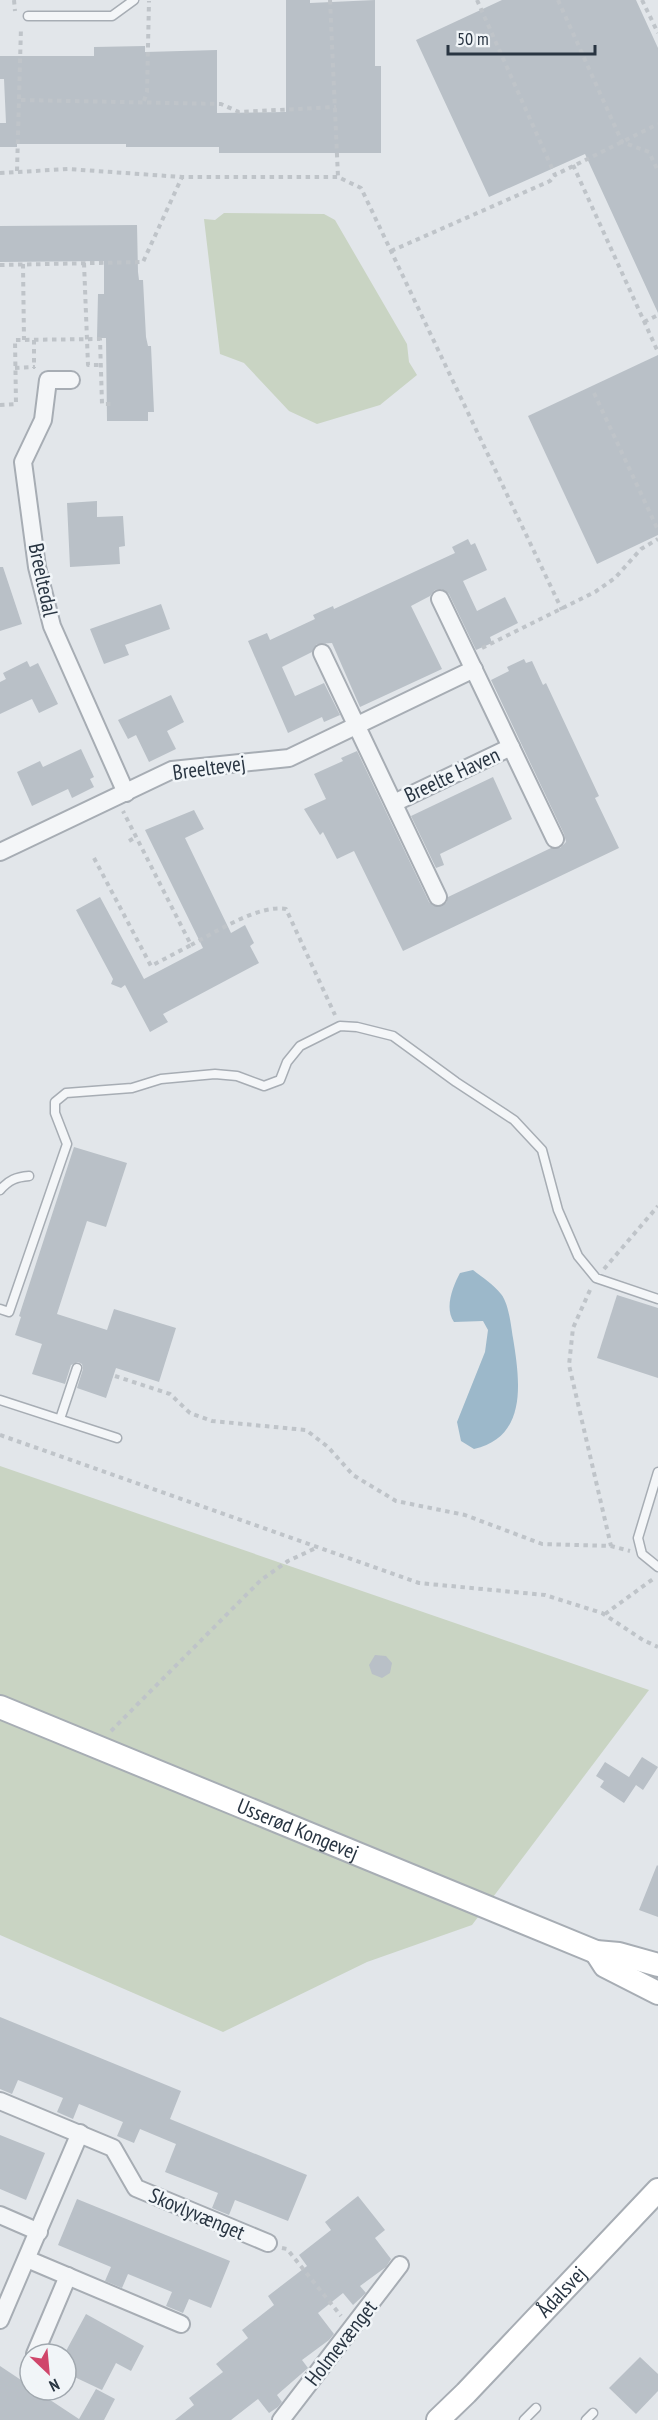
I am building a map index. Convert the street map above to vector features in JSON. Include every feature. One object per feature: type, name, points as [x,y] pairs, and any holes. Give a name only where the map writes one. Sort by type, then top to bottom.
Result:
[{"type":"main road","name":"Usserød Kongevej","points":[[0,1707],[596,1952],[619,1953],[658,1965]]},
{"type":"main road","name":"Usserød Kongevej","points":[[596,1952],[605,1966],[658,1993]]},
{"type":"main road","name":"Ådalsvej","points":[[438,2420],[658,2190]]},
{"type":"main road","name":"Ådalsvej","points":[[451,2420],[458,2412],[466,2393]]},
{"type":"street","name":"Breeltedal","points":[[71,380],[48,380],[43,420],[23,462],[37,567],[52,626],[121,795]]},
{"type":"street","name":"Breelte Haven","points":[[440,599],[555,839]]},
{"type":"street","name":"Breelte Haven","points":[[322,652],[438,897]]},
{"type":"street","points":[[356,725],[471,662]]},
{"type":"street","name":"Breeltevej","points":[[0,852],[172,770],[289,758],[356,725]]},
{"type":"street","name":"Breelte Haven","points":[[394,803],[511,747]]},
{"type":"street","name":"Skovlyvænget","points":[[0,2101],[113,2148],[136,2188],[268,2243]]},
{"type":"street","points":[[0,2320],[80,2133]]},
{"type":"street","points":[[0,2215],[39,2232]]},
{"type":"street","points":[[27,2259],[181,2324]]},
{"type":"street","name":"Holmevænget","points":[[281,2420],[400,2265]]},
{"type":"street","points":[[40,2342],[68,2276]]},
{"type":"lane","points":[[28,16],[112,16],[134,0]]},
{"type":"lane","points":[[0,1309],[9,1312],[67,1144],[55,1113],[55,1102],[66,1092],[132,1088],[161,1079],[215,1074],[237,1076],[264,1086],[280,1080],[287,1062],[300,1046],[340,1026],[357,1027],[393,1036],[456,1082],[514,1120],[542,1150],[558,1210],[578,1256],[596,1278],[658,1299]]},
{"type":"lane","points":[[0,1190],[16,1177],[29,1176]]},
{"type":"lane","points":[[60,1419],[77,1368]]},
{"type":"lane","points":[[0,1400],[117,1438]]},
{"type":"lane","points":[[658,1472],[638,1538],[642,1554],[658,1568]]},
{"type":"lane","points":[[524,2420],[536,2408]]},
{"type":"lane","points":[[586,2420],[593,2413]]},
{"type":"path","points":[[144,101],[147,92],[149,0]]},
{"type":"path","points":[[330,0],[338,177]]},
{"type":"path","points":[[477,0],[555,175]]},
{"type":"path","points":[[558,0],[622,142],[649,152],[658,171]]},
{"type":"path","points":[[642,0],[658,33]]},
{"type":"path","points":[[17,171],[21,100],[21,26],[28,16]]},
{"type":"path","points":[[21,100],[221,104],[238,112],[336,107]]},
{"type":"path","points":[[391,251],[550,182],[555,175],[573,165],[658,124]]},
{"type":"path","points":[[573,165],[658,352]]},
{"type":"path","points":[[0,173],[68,169],[182,177],[338,177],[361,188],[562,610]]},
{"type":"path","points":[[0,265],[143,262],[182,177]]},
{"type":"path","points":[[84,263],[88,365],[101,365]]},
{"type":"path","points":[[23,264],[24,340]]},
{"type":"path","points":[[644,321],[658,315]]},
{"type":"path","points":[[34,340],[34,368]]},
{"type":"path","points":[[594,393],[658,530]]},
{"type":"path","points":[[471,662],[595,592],[615,578],[641,549],[658,539]]},
{"type":"path","points":[[121,795],[136,837],[191,945]]},
{"type":"path","points":[[129,841],[136,837]]},
{"type":"path","points":[[94,858],[151,966],[253,914],[275,907],[286,909],[340,1026]]},
{"type":"path","points":[[611,1546],[569,1365],[573,1328],[596,1278],[658,1206]]},
{"type":"path","points":[[115,1376],[170,1394],[190,1413],[212,1421],[306,1430],[328,1447],[353,1475],[396,1502],[465,1515],[542,1544],[611,1546],[642,1554]]},
{"type":"path","points":[[0,1435],[419,1583],[545,1595],[605,1614],[643,1640],[658,1647]]},
{"type":"path","points":[[96,1747],[261,1580],[288,1561],[318,1547]]},
{"type":"path","points":[[605,1614],[658,1575]]},
{"type":"path","points":[[268,2243],[287,2249],[351,2329]]},
{"type":"green space","points":[[224,213],[324,214],[335,220],[407,344],[409,362],[417,375],[380,405],[317,424],[289,411],[244,363],[220,354],[204,219],[215,220]]},
{"type":"green space","points":[[0,1466],[649,1690],[472,1925],[367,1962],[223,2032],[0,1935]]},
{"type":"water","points":[[473,1270],[498,1291],[506,1303],[516,1355],[518,1389],[512,1420],[504,1433],[491,1443],[474,1449],[461,1441],[457,1422],[485,1352],[488,1330],[483,1321],[454,1322],[450,1310],[452,1291],[460,1273]]},
{"type":"building","points":[[286,0],[310,0],[310,3],[375,0],[375,66],[381,66],[381,153],[219,153],[219,147],[126,147],[126,144],[17,144],[17,147],[0,147],[0,123],[6,123],[4,79],[0,79],[0,56],[94,56],[94,47],[145,46],[145,52],[217,50],[217,113],[286,112]]},
{"type":"building","points":[[502,0],[636,0],[658,48],[658,313],[585,154],[489,197],[416,40]]},
{"type":"building","points":[[137,225],[138,272],[139,280],[143,280],[146,337],[148,346],[151,346],[154,412],[148,412],[148,421],[107,421],[106,338],[97,338],[98,294],[104,294],[104,261],[0,262],[0,226]]},
{"type":"building","points":[[658,355],[658,535],[597,564],[528,416]]},
{"type":"building","points":[[97,501],[97,517],[123,516],[125,546],[119,547],[120,564],[70,567],[67,503]]},
{"type":"building","points":[[468,539],[471,545],[475,543],[487,570],[463,581],[477,611],[505,597],[518,623],[490,637],[492,643],[476,650],[449,594],[441,589],[435,590],[430,596],[411,606],[442,669],[360,707],[332,643],[317,644],[312,652],[282,667],[295,696],[324,683],[340,715],[324,722],[322,717],[288,733],[248,641],[267,633],[270,640],[315,619],[313,615],[333,606],[334,609],[455,553],[452,547]]},
{"type":"building","points":[[0,567],[3,567],[22,624],[0,631]]},
{"type":"building","points":[[161,604],[170,629],[125,645],[129,655],[104,664],[90,629]]},
{"type":"building","points":[[524,659],[526,663],[532,661],[543,685],[546,683],[599,796],[595,798],[619,848],[403,951],[354,851],[337,859],[323,832],[320,835],[304,809],[326,799],[314,774],[343,761],[341,758],[357,751],[429,902],[437,907],[446,903],[448,897],[551,848],[560,848],[566,842],[564,834],[491,680],[509,671],[507,667]]},
{"type":"building","points":[[27,661],[30,667],[38,663],[58,704],[39,713],[32,699],[0,714],[0,682],[6,679],[3,673]]},
{"type":"building","points":[[171,695],[184,722],[167,731],[176,749],[149,762],[136,735],[128,739],[118,720]]},
{"type":"building","points":[[81,749],[94,777],[90,779],[94,787],[72,798],[68,789],[32,806],[17,772],[40,761],[43,767]]},
{"type":"building","points":[[493,777],[512,819],[440,854],[444,865],[436,868],[411,816]]},
{"type":"building","points":[[194,810],[204,829],[185,838],[231,933],[245,925],[254,943],[250,946],[259,963],[163,1014],[168,1022],[150,1032],[125,985],[121,988],[111,984],[113,979],[76,910],[100,897],[144,979],[203,948],[145,830]]},
{"type":"building","points":[[74,1147],[127,1163],[106,1227],[87,1221],[57,1314],[107,1330],[114,1309],[176,1328],[159,1382],[116,1368],[106,1398],[77,1388],[83,1369],[82,1364],[78,1362],[71,1365],[65,1384],[32,1374],[42,1344],[15,1335],[21,1317],[19,1316]]},
{"type":"building","points":[[617,1295],[658,1308],[658,1378],[597,1358]]},
{"type":"building","points":[[375,1655],[386,1656],[392,1663],[390,1673],[382,1678],[372,1674],[369,1665]]},
{"type":"building","points":[[642,1757],[658,1767],[643,1790],[636,1785],[624,1803],[600,1787],[604,1781],[596,1776],[605,1762],[629,1777]]},
{"type":"building","points":[[658,1866],[658,1917],[639,1910]]},
{"type":"building","points":[[0,2017],[181,2091],[170,2119],[307,2175],[288,2221],[235,2200],[229,2215],[212,2208],[218,2193],[165,2172],[176,2144],[140,2129],[134,2143],[117,2136],[123,2122],[79,2104],[73,2119],[57,2112],[63,2098],[18,2080],[12,2094],[0,2089]]},
{"type":"building","points":[[0,2135],[45,2153],[26,2200],[0,2189]]},
{"type":"building","points":[[358,2196],[385,2230],[375,2238],[391,2259],[386,2267],[360,2286],[366,2293],[353,2305],[343,2293],[318,2313],[334,2334],[302,2360],[308,2368],[277,2395],[282,2402],[278,2407],[269,2413],[258,2399],[231,2420],[175,2420],[194,2405],[189,2398],[223,2372],[216,2364],[248,2338],[242,2330],[274,2305],[268,2296],[307,2266],[299,2255],[331,2230],[325,2222]]},
{"type":"building","points":[[77,2199],[230,2261],[211,2308],[189,2299],[183,2313],[166,2306],[172,2292],[128,2274],[122,2288],[105,2281],[111,2267],[58,2245]]},
{"type":"building","points":[[86,2314],[144,2346],[131,2371],[116,2363],[102,2390],[78,2379],[78,2342],[71,2342]]},
{"type":"building","points":[[640,2357],[658,2374],[658,2391],[636,2414],[609,2388]]},
{"type":"building","points":[[0,2366],[18,2378],[18,2402],[53,2402],[79,2419],[96,2389],[115,2399],[104,2420],[0,2420]]}]
